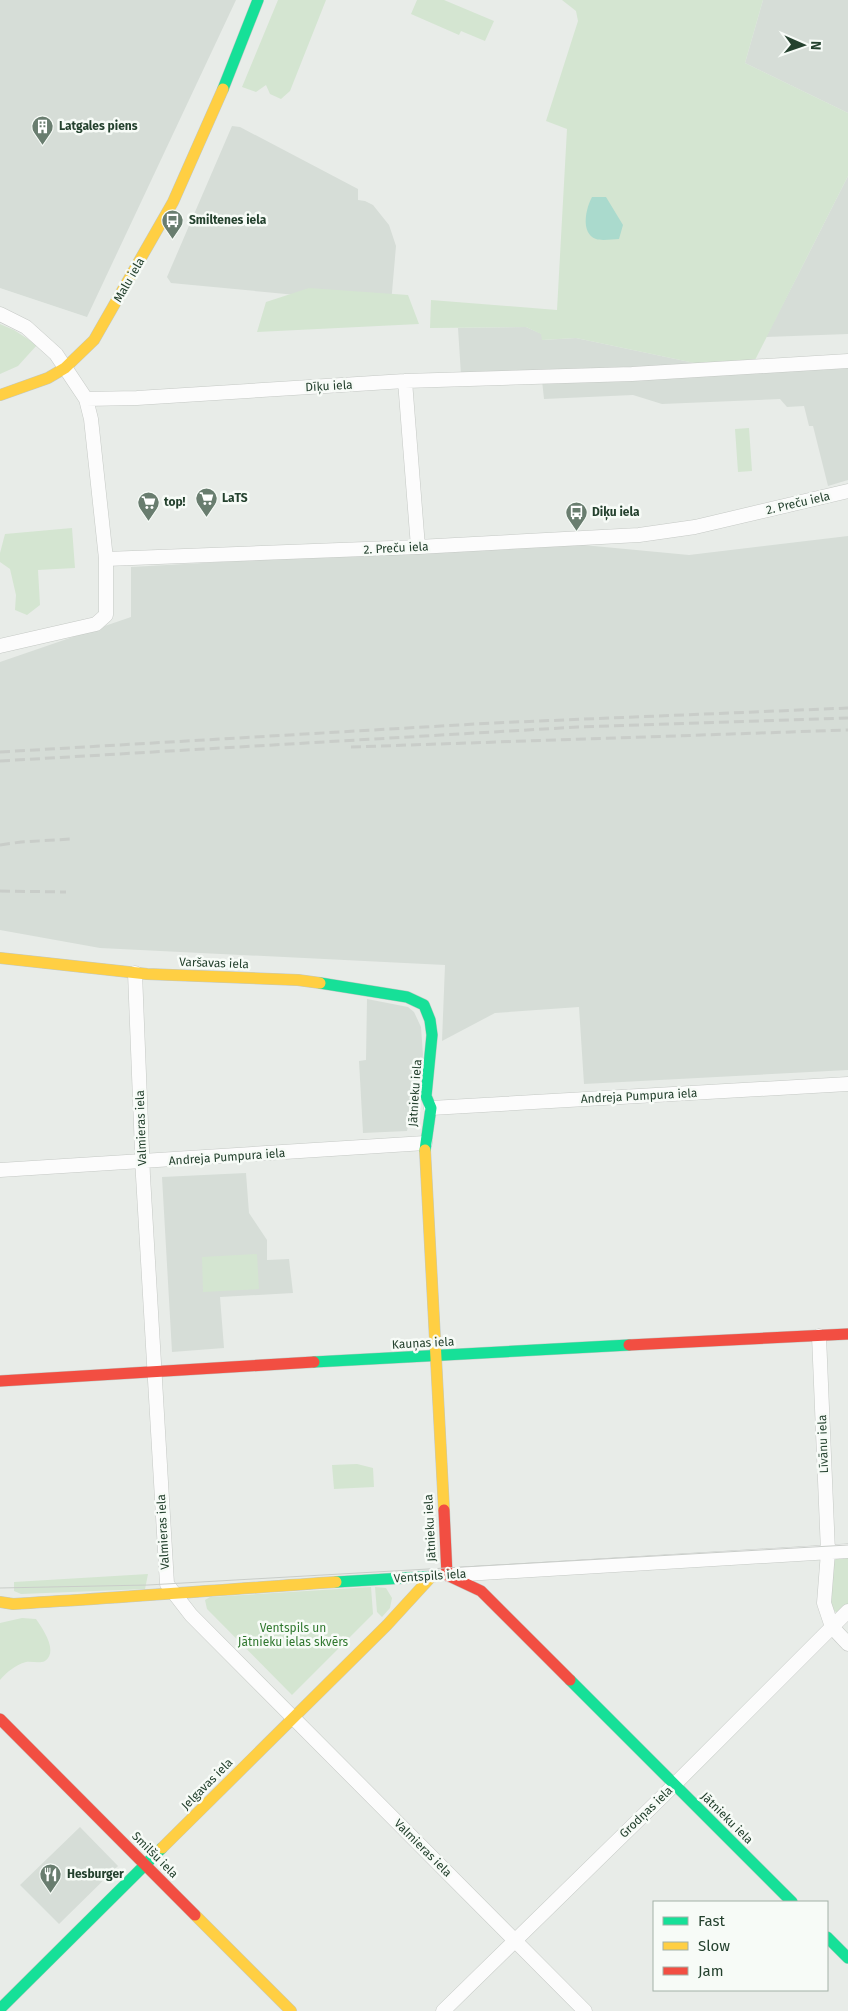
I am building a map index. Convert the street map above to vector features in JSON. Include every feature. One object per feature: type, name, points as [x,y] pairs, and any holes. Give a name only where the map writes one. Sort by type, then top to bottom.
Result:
[{"type":"street","name":"Malu iela","points":[[65,368],[94,340],[173,202],[216,104],[258,0]]},
{"type":"street","points":[[0,314],[26,327],[44,341],[86,399],[90,419],[106,560],[106,615],[96,624],[0,646]]},
{"type":"street","name":"Dīķu iela","points":[[86,399],[137,398],[405,381],[632,374],[848,361]]},
{"type":"street","points":[[0,395],[48,378],[65,368]]},
{"type":"street","points":[[405,381],[418,547]]},
{"type":"street","name":"2. Preču iela","points":[[106,560],[418,547],[639,535],[702,526],[848,490]]},
{"type":"street","name":"Varšavas iela","points":[[0,958],[135,973],[298,980],[407,997],[424,1005]]},
{"type":"street","name":"Valmieras iela","points":[[135,973],[142,1162],[167,1584],[191,1615],[585,2011]]},
{"type":"street","name":"Jātnieku iela","points":[[424,1005],[430,1020],[432,1035],[432,1057],[426,1096],[431,1108],[425,1144],[447,1575],[481,1591],[791,1901]]},
{"type":"street","name":"Andreja Pumpura iela","points":[[431,1108],[848,1084]]},
{"type":"street","name":"Andreja Pumpura iela","points":[[0,1170],[425,1144]]},
{"type":"street","name":"Kauņas iela","points":[[0,1381],[848,1334]]},
{"type":"street","name":"Līvānu iela","points":[[819,1336],[828,1552],[824,1603],[832,1627]]},
{"type":"street","name":"Ventspils iela","points":[[0,1602],[13,1604],[848,1551]]},
{"type":"street","name":"Jelgavas iela","points":[[0,2009],[387,1625],[431,1577]]},
{"type":"street","name":"Ventspils iela","points":[[0,1610],[13,1604]]},
{"type":"street","name":"Grodņas iela","points":[[443,2011],[674,1785],[848,1611]]},
{"type":"street","points":[[832,1627],[848,1644]]},
{"type":"street","name":"Smilšu iela","points":[[0,1719],[291,2011]]},
{"type":"street","points":[[828,1938],[848,1958]]},
{"type":"shaded area","points":[[0,0],[236,0],[87,317],[0,288]]},
{"type":"shaded area","points":[[763,0],[848,0],[848,113],[745,63]]},
{"type":"shaded area","points":[[232,126],[240,127],[358,189],[358,200],[373,205],[389,225],[396,246],[391,304],[171,283],[167,277]]},
{"type":"shaded area","points":[[848,176],[848,334],[766,337],[804,263]]},
{"type":"shaded area","points":[[592,197],[606,197],[623,225],[619,239],[604,240],[591,236],[586,226],[586,214]]},
{"type":"shaded area","points":[[526,327],[542,334],[542,340],[576,338],[704,365],[848,357],[848,480],[828,486],[813,426],[809,426],[804,406],[787,407],[780,399],[662,404],[633,395],[544,399],[541,371],[461,375],[458,328]]},
{"type":"shaded area","points":[[848,536],[848,1070],[584,1084],[579,1007],[495,1013],[442,1041],[445,965],[100,948],[0,930],[0,662],[131,617],[131,567],[562,543],[689,555]]},
{"type":"shaded area","points":[[367,999],[408,1007],[414,1012],[421,1027],[423,1055],[407,1131],[363,1133],[359,1061],[366,1060]]},
{"type":"shaded area","points":[[246,1173],[249,1213],[267,1240],[267,1260],[289,1259],[293,1293],[220,1297],[224,1348],[172,1352],[162,1177]]},
{"type":"shaded area","points":[[80,1827],[118,1866],[59,1924],[20,1885]]},
{"type":"green space","points":[[278,0],[326,0],[290,91],[281,99],[270,94],[266,85],[256,92],[242,87]]},
{"type":"green space","points":[[417,0],[444,0],[494,21],[485,41],[461,31],[459,35],[411,14]]},
{"type":"green space","points":[[562,0],[763,0],[745,63],[848,113],[848,176],[754,362],[704,365],[576,338],[542,340],[541,334],[526,327],[430,328],[431,300],[557,310],[567,129],[546,121],[578,21],[576,11]]},
{"type":"green space","points":[[309,288],[408,295],[419,324],[257,332],[266,302]]},
{"type":"green space","points":[[0,324],[14,330],[37,345],[18,366],[0,374]]},
{"type":"green space","points":[[749,428],[752,471],[738,472],[735,429]]},
{"type":"green space","points":[[72,528],[75,568],[38,570],[40,605],[27,615],[15,610],[16,595],[10,569],[0,562],[0,553],[5,534]]},
{"type":"green space","points":[[257,1254],[259,1289],[203,1292],[202,1257]]},
{"type":"green space","points":[[357,1464],[373,1468],[374,1487],[334,1489],[332,1465]]},
{"type":"green space","points":[[848,1557],[848,1604],[840,1612],[836,1612],[831,1608],[830,1597],[833,1562],[839,1558]]},
{"type":"green space","points":[[148,1574],[145,1589],[21,1594],[14,1591],[14,1582]]},
{"type":"green space","name":"Ventspils un Jātnieku ielas skvērs","points":[[371,1587],[373,1614],[292,1695],[207,1609],[205,1600],[210,1597]]},
{"type":"green space","points":[[375,1587],[386,1588],[392,1598],[390,1608],[382,1617],[377,1612]]},
{"type":"green space","points":[[22,1618],[36,1619],[48,1640],[50,1646],[49,1657],[43,1662],[26,1662],[18,1665],[0,1680],[0,1623]]},
{"type":"tram line","points":[[0,1588],[148,1585],[848,1545]]},
{"type":"railway","points":[[0,752],[492,723],[848,708]]},
{"type":"railway","points":[[0,761],[578,727],[848,718]]},
{"type":"railway","points":[[351,747],[848,730]]},
{"type":"railway","points":[[0,845],[71,839]]},
{"type":"railway","points":[[0,891],[66,892]]},
{"type":"traffic: fast","points":[[223,89],[258,0]]},
{"type":"traffic: fast","points":[[320,983],[407,997],[424,1005],[430,1020],[432,1035],[426,1096],[431,1108],[425,1150]]},
{"type":"traffic: fast","points":[[314,1362],[629,1345]]},
{"type":"traffic: fast","points":[[336,1582],[438,1576]]},
{"type":"traffic: fast","points":[[570,1680],[791,1901]]},
{"type":"traffic: fast","points":[[0,2009],[162,1848]]},
{"type":"traffic: fast","points":[[828,1938],[848,1958]]},
{"type":"traffic: slow","points":[[0,395],[48,378],[65,368],[94,340],[173,202],[223,89]]},
{"type":"traffic: slow","points":[[0,958],[147,974],[298,980],[320,983]]},
{"type":"traffic: slow","points":[[425,1150],[444,1510]]},
{"type":"traffic: slow","points":[[162,1848],[387,1625],[431,1577]]},
{"type":"traffic: slow","points":[[0,1602],[13,1604],[53,1602],[336,1582]]},
{"type":"traffic: slow","points":[[195,1915],[291,2011]]},
{"type":"traffic: jam","points":[[629,1345],[848,1334]]},
{"type":"traffic: jam","points":[[0,1381],[314,1362]]},
{"type":"traffic: jam","points":[[444,1510],[447,1575],[481,1591],[570,1680]]},
{"type":"traffic: jam","points":[[0,1719],[195,1915]]},
{"type":"place","name":"Latgales piens","points":[[43,145]]},
{"type":"place","name":"Smiltenes iela","points":[[173,239]]},
{"type":"place","name":"LaTS","points":[[206,517]]},
{"type":"place","name":"top!","points":[[148,521]]},
{"type":"place","name":"Diķu iela","points":[[576,531]]},
{"type":"place","name":"Hesburger","points":[[51,1893]]}]
